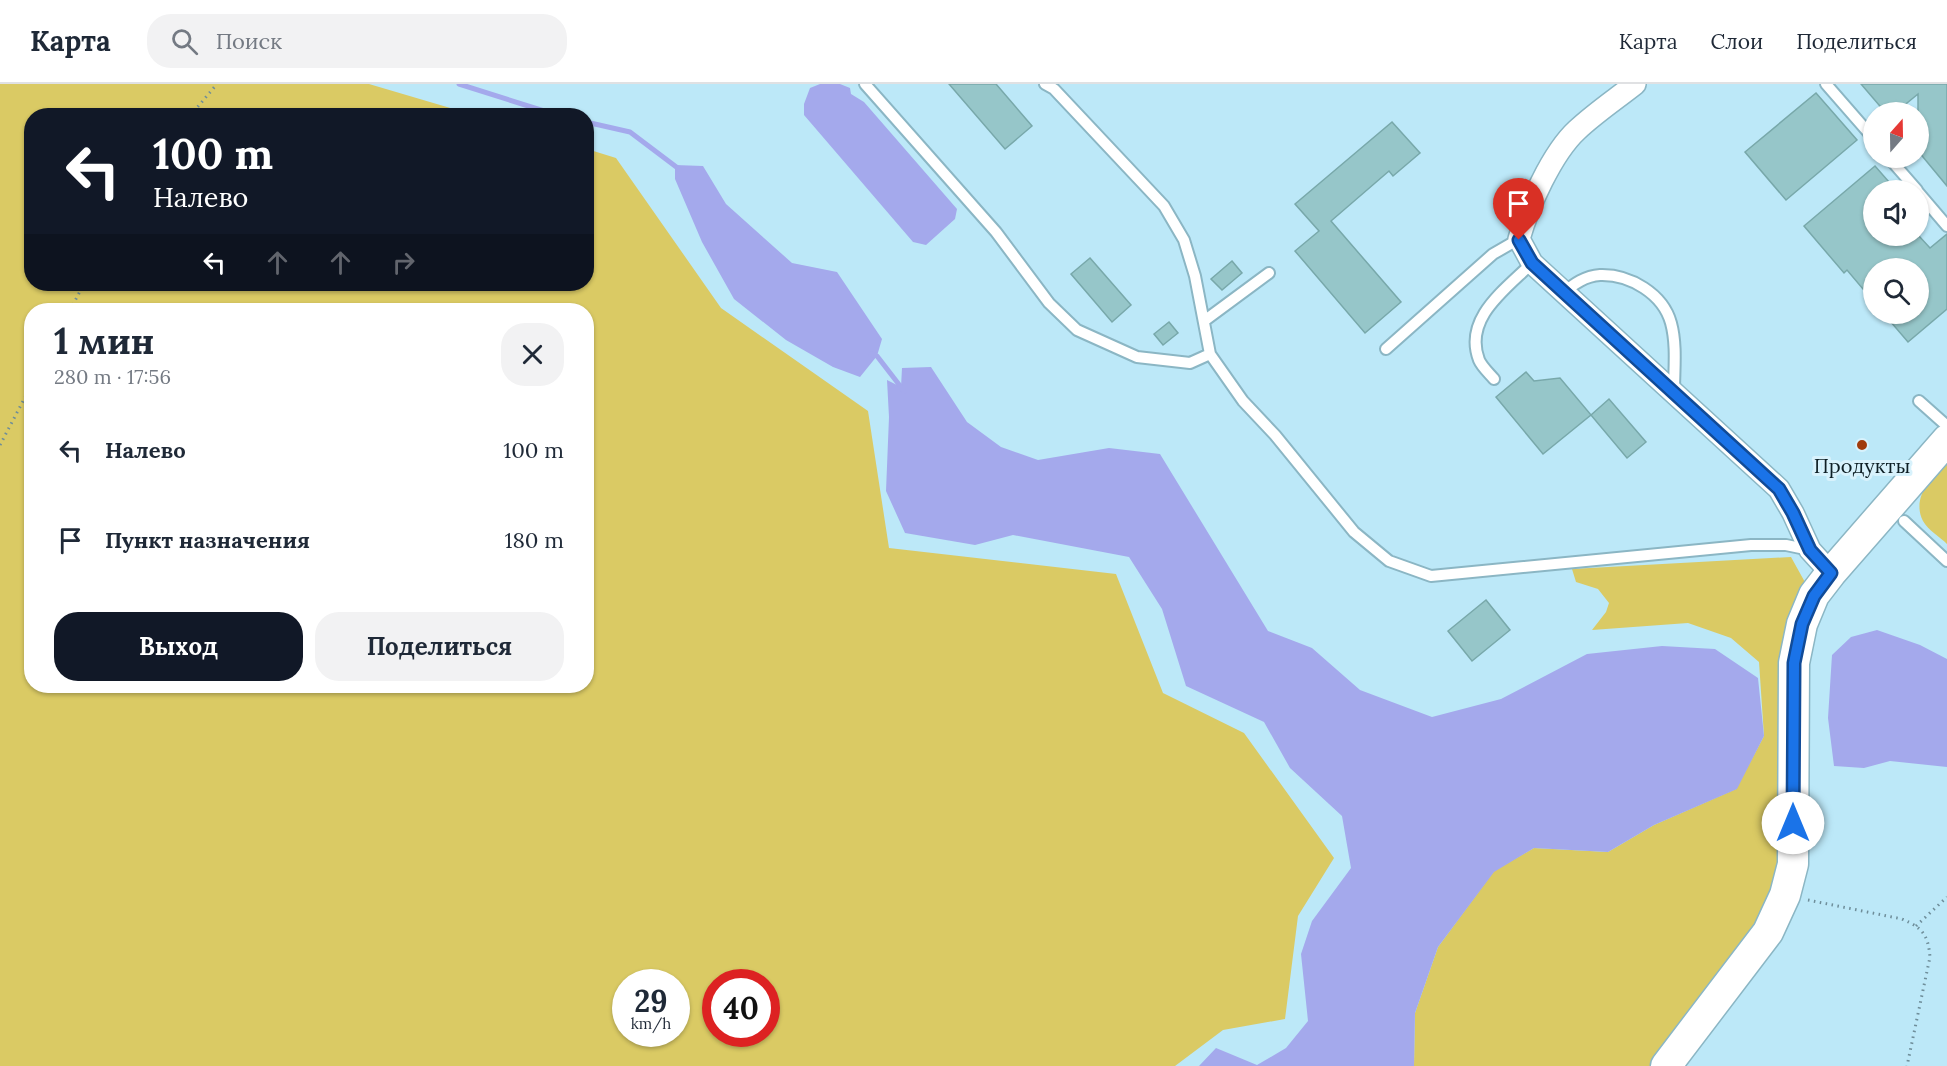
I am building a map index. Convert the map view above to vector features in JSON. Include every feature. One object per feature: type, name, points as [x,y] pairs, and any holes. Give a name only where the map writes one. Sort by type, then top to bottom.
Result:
[{"type":"street","points":[[1635,84],[1576,131],[1548,170],[1527,212],[1519,240],[1532,263],[1563,293],[1779,489],[1810,550],[1831,573]]},
{"type":"street","points":[[1666,1066],[1768,932],[1785,895],[1793,864],[1794,663],[1802,624],[1814,596],[1831,573],[1896,514],[1947,440]]},
{"type":"lane","points":[[865,84],[996,232],[1049,303],[1077,330],[1137,357],[1190,363],[1210,354]]},
{"type":"lane","points":[[1045,84],[1054,89],[1164,206],[1184,240],[1195,276],[1210,354],[1243,401],[1275,435],[1354,532],[1389,561],[1431,576],[1751,545],[1786,545],[1810,550]]},
{"type":"lane","points":[[1826,84],[1863,127]]},
{"type":"lane","points":[[1898,168],[1908,180]]},
{"type":"lane","points":[[1929,204],[1947,226]]},
{"type":"lane","points":[[1386,349],[1492,254],[1519,240]]},
{"type":"lane","points":[[1494,379],[1479,362],[1477,344],[1480,323],[1486,307],[1532,263]]},
{"type":"lane","points":[[1204,321],[1269,273]]},
{"type":"lane","points":[[1563,293],[1577,281],[1600,275],[1620,278],[1644,287],[1662,302],[1671,323],[1674,393]]},
{"type":"lane","points":[[1919,401],[1947,426]]},
{"type":"lane","points":[[1896,514],[1947,561]]},
{"type":"path","points":[[197,108],[217,84]]},
{"type":"path","points":[[0,445],[24,399]]},
{"type":"path","points":[[1785,895],[1902,919],[1917,926],[1928,940],[1930,957],[1907,1066]]},
{"type":"path","points":[[1917,926],[1947,897]]},
{"type":"shaded area","points":[[0,84],[369,84],[450,108],[24,108],[24,291],[594,291],[594,151],[616,158],[721,308],[868,411],[889,548],[1116,574],[1163,693],[1244,733],[1334,858],[1298,916],[1285,1019],[1223,1030],[1175,1066],[0,1066]]},
{"type":"shaded area","points":[[1947,460],[1947,544],[1925,524],[1920,512],[1920,504],[1925,488]]},
{"type":"shaded area","points":[[1791,557],[1806,584],[1782,846],[1763,920],[1652,1066],[1414,1066],[1415,1013],[1438,947],[1494,871],[1534,848],[1608,852],[1654,825],[1736,789],[1764,736],[1759,662],[1731,638],[1688,623],[1592,630],[1606,612],[1609,603],[1598,589],[1576,582],[1572,569]]},
{"type":"water","points":[[820,84],[840,84],[850,88],[851,94],[864,102],[957,209],[955,219],[926,245],[913,242],[804,115],[804,104],[810,88]]},
{"type":"water","points":[[675,165],[703,166],[726,204],[792,263],[837,272],[882,339],[877,356],[860,377],[833,367],[786,340],[734,299],[702,242],[675,179]]},
{"type":"water","points":[[931,367],[967,422],[1001,447],[1038,460],[1109,448],[1160,454],[1268,631],[1312,648],[1360,690],[1432,717],[1501,699],[1587,654],[1662,646],[1715,649],[1758,678],[1764,736],[1737,789],[1654,825],[1608,852],[1534,848],[1494,872],[1438,947],[1415,1013],[1414,1066],[1199,1066],[1216,1048],[1257,1065],[1286,1048],[1308,1021],[1301,954],[1312,921],[1351,868],[1342,816],[1290,768],[1264,722],[1186,686],[1162,609],[1129,557],[1013,535],[975,545],[905,533],[886,491],[889,417],[887,380],[901,387],[902,368]]},
{"type":"water","points":[[1877,630],[1920,645],[1947,659],[1947,767],[1890,761],[1864,768],[1834,766],[1828,718],[1832,655],[1851,637]]},
{"type":"building","points":[[949,84],[996,84],[1032,126],[1005,149]]},
{"type":"building","points":[[1861,84],[1947,84],[1947,186],[1929,164],[1929,102],[1918,102],[1918,94],[1908,102],[1876,102]]},
{"type":"building","points":[[1816,93],[1857,140],[1786,200],[1745,152]]},
{"type":"building","points":[[1392,122],[1420,153],[1393,176],[1389,171],[1331,221],[1401,302],[1365,333],[1295,251],[1319,231],[1295,204]]},
{"type":"building","points":[[1873,168],[1877,168],[1887,180],[1863,180],[1863,246],[1928,246],[1930,248],[1947,234],[1947,309],[1908,342],[1893,324],[1929,324],[1929,258],[1863,258],[1863,289],[1847,270],[1844,273],[1804,226]]},
{"type":"building","points":[[1090,258],[1131,305],[1112,322],[1071,274]]},
{"type":"building","points":[[1232,261],[1242,273],[1222,290],[1211,279]]},
{"type":"building","points":[[1169,322],[1178,333],[1163,345],[1154,334]]},
{"type":"building","points":[[1526,372],[1534,381],[1560,378],[1591,415],[1543,454],[1496,397]]},
{"type":"building","points":[[1609,399],[1646,442],[1627,458],[1591,415]]},
{"type":"building","points":[[1486,600],[1510,630],[1472,661],[1448,631]]},
{"type":"waterway","points":[[459,84],[535,108]]},
{"type":"waterway","points":[[594,124],[630,132],[679,169]]},
{"type":"waterway","points":[[871,354],[877,356],[904,391]]},
{"type":"place","name":"Продукты","points":[[1862,445]]},
{"type":"route","points":[[1519,240],[1532,263],[1563,293],[1779,489],[1810,550],[1831,573],[1814,596],[1802,624],[1794,663],[1793,823]]}]
